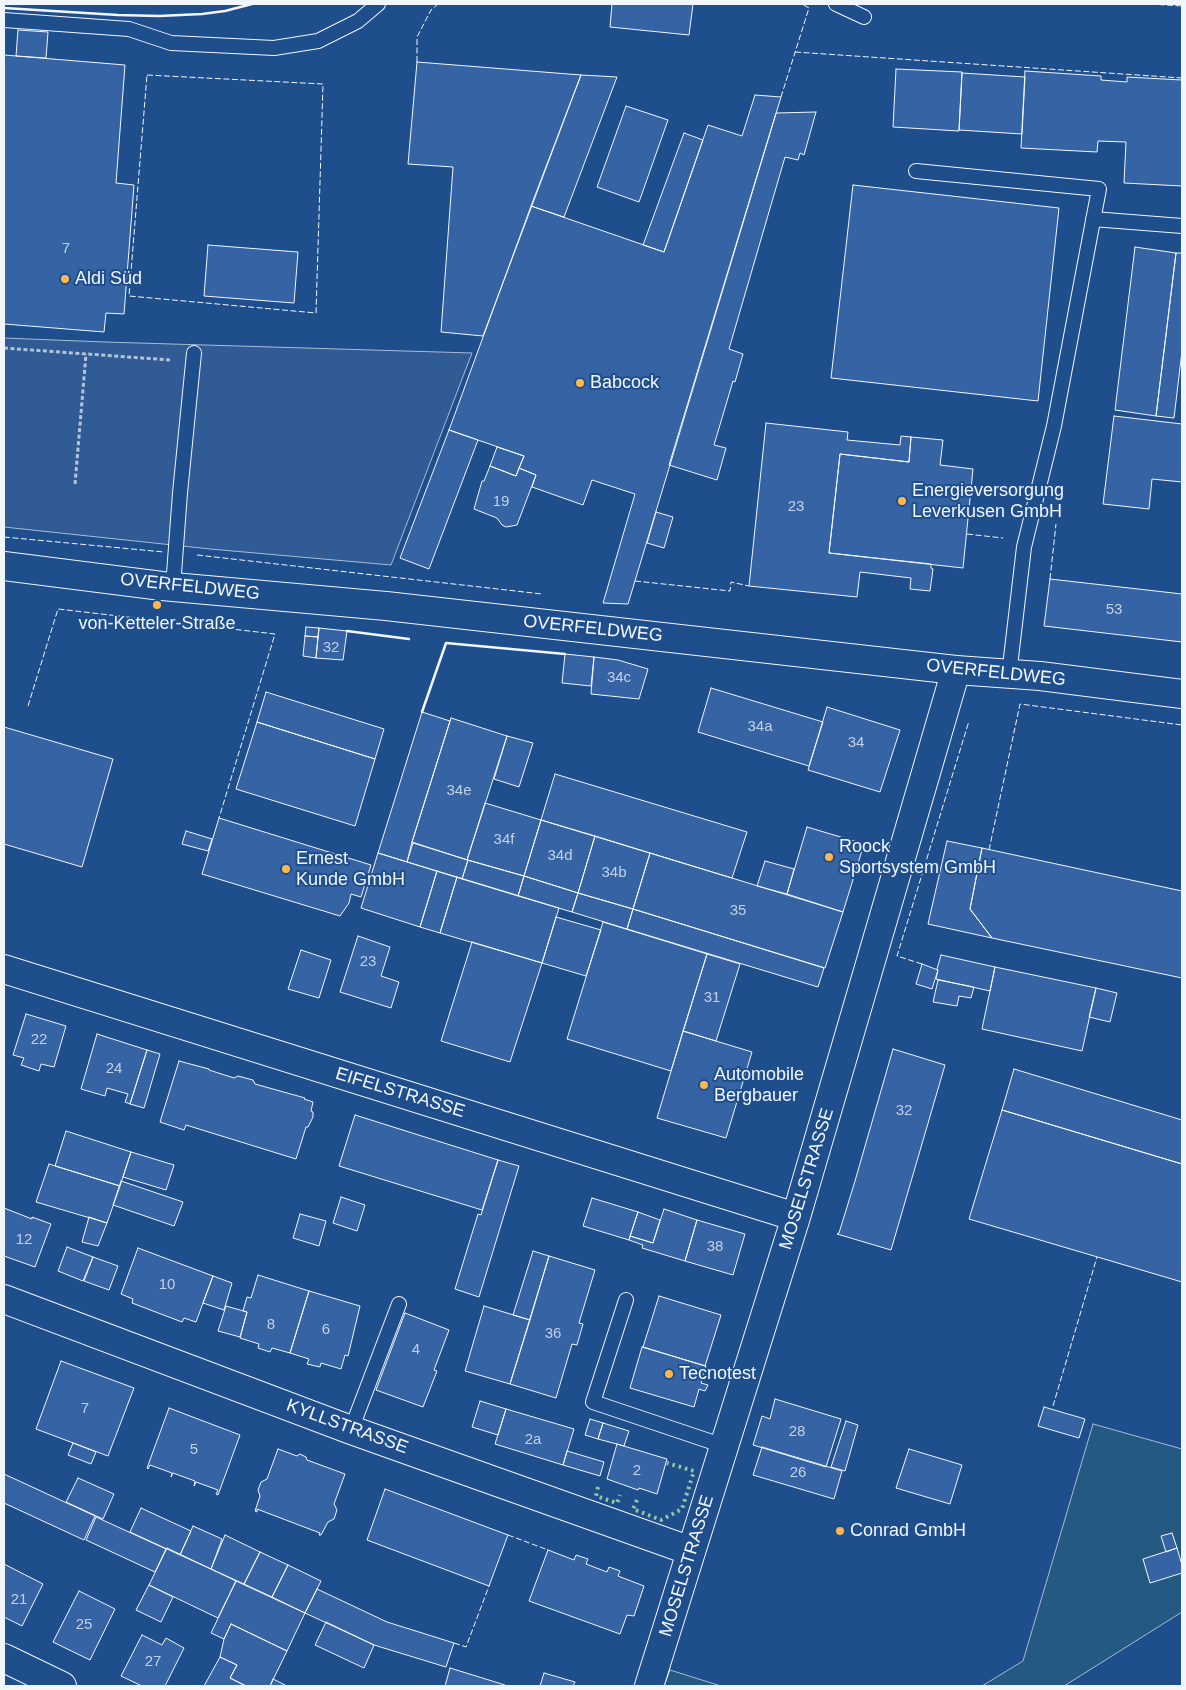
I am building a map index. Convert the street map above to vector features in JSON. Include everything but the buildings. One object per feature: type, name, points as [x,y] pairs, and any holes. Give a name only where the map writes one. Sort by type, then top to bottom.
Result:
[{"type":"street","name":"OVERFELDWEG","points":[[4,566],[173,587],[396,608],[956,670],[1040,676],[1182,694]]},
{"type":"street","name":"MOSELSTRASSE","points":[[650,1686],[796,1217],[956,670]]},
{"type":"street","name":"EIFELSTRASSE","points":[[4,969],[796,1217]]},
{"type":"street","name":"KYLLSTRASSE","points":[[4,1299],[351,1430],[691,1551]]},
{"type":"street","points":[[4,1658],[62,1686]]},
{"type":"lane","points":[[4,20],[129,29],[171,43],[274,48],[318,41],[358,22],[378,4]]},
{"type":"lane","points":[[836,4],[864,17]]},
{"type":"lane","points":[[916,171],[1099,189],[1054,426],[1024,547],[1009,675]]},
{"type":"lane","points":[[1093,219],[1182,226]]},
{"type":"lane","points":[[173,587],[180,493],[194,358]]},
{"type":"lane","points":[[626,1300],[593,1402],[724,1446]]},
{"type":"lane","points":[[351,1430],[399,1304]]},
{"type":"path","points":[[4,348],[86,354],[194,358]]},
{"type":"path","points":[[75,484],[86,354]]},
{"type":"shaded area","points":[[4,338],[472,353],[391,565],[210,549],[4,527]]},
{"type":"shaded area","points":[[1093,1424],[1182,1449],[1182,1612],[1064,1686],[982,1686],[1023,1661]]},
{"type":"shaded area","points":[[670,1670],[721,1686],[664,1686]]},
{"type":"hedge","points":[[637,1500],[633,1509],[661,1520],[682,1509],[694,1471],[667,1463]]},
{"type":"hedge","points":[[598,1487],[596,1496],[617,1503],[620,1495]]},
{"type":"fence","points":[[417,62],[417,37],[431,10],[438,4]]},
{"type":"fence","points":[[781,97],[809,8],[802,4]]},
{"type":"fence","points":[[1150,4],[1182,6]]},
{"type":"fence","points":[[795,52],[1182,78]]},
{"type":"fence","points":[[147,75],[323,84],[316,313],[129,296],[147,75]]},
{"type":"fence","points":[[1050,579],[1056,524]]},
{"type":"fence","points":[[967,534],[1003,538]]},
{"type":"fence","points":[[4,537],[164,552]]},
{"type":"fence","points":[[197,555],[542,594]]},
{"type":"fence","points":[[635,581],[730,591],[731,582],[749,586]]},
{"type":"fence","points":[[28,706],[58,609],[275,634],[219,818]]},
{"type":"fence","points":[[989,850],[1020,704],[1182,725]]},
{"type":"fence","points":[[922,964],[897,956],[969,721]]},
{"type":"fence","points":[[1053,1406],[1097,1257]]},
{"type":"fence","points":[[508,1535],[548,1550]]},
{"type":"fence","points":[[454,1643],[466,1647],[489,1586]]},
{"type":"wall","points":[[4,8],[159,16],[202,14],[225,11],[252,4]]},
{"type":"wall","points":[[347,631],[409,639]]},
{"type":"wall","points":[[422,712],[446,643],[565,654]]},
{"type":"place","name":"Aldi Süd","points":[[65,279]]},
{"type":"place","name":"Babcock","points":[[580,383]]},
{"type":"place","name":"Energieversorgung Leverkusen GmbH","points":[[902,501]]},
{"type":"place","name":"von-Ketteler-Straße","points":[[157,605]]},
{"type":"place","name":"Roock Sportsystem GmbH","points":[[829,857]]},
{"type":"place","name":"Ernest Kunde GmbH","points":[[286,869]]},
{"type":"place","name":"Automobile Bergbauer","points":[[704,1085]]},
{"type":"place","name":"Tecnotest","points":[[669,1374]]},
{"type":"place","name":"Conrad GmbH","points":[[840,1531]]}]
